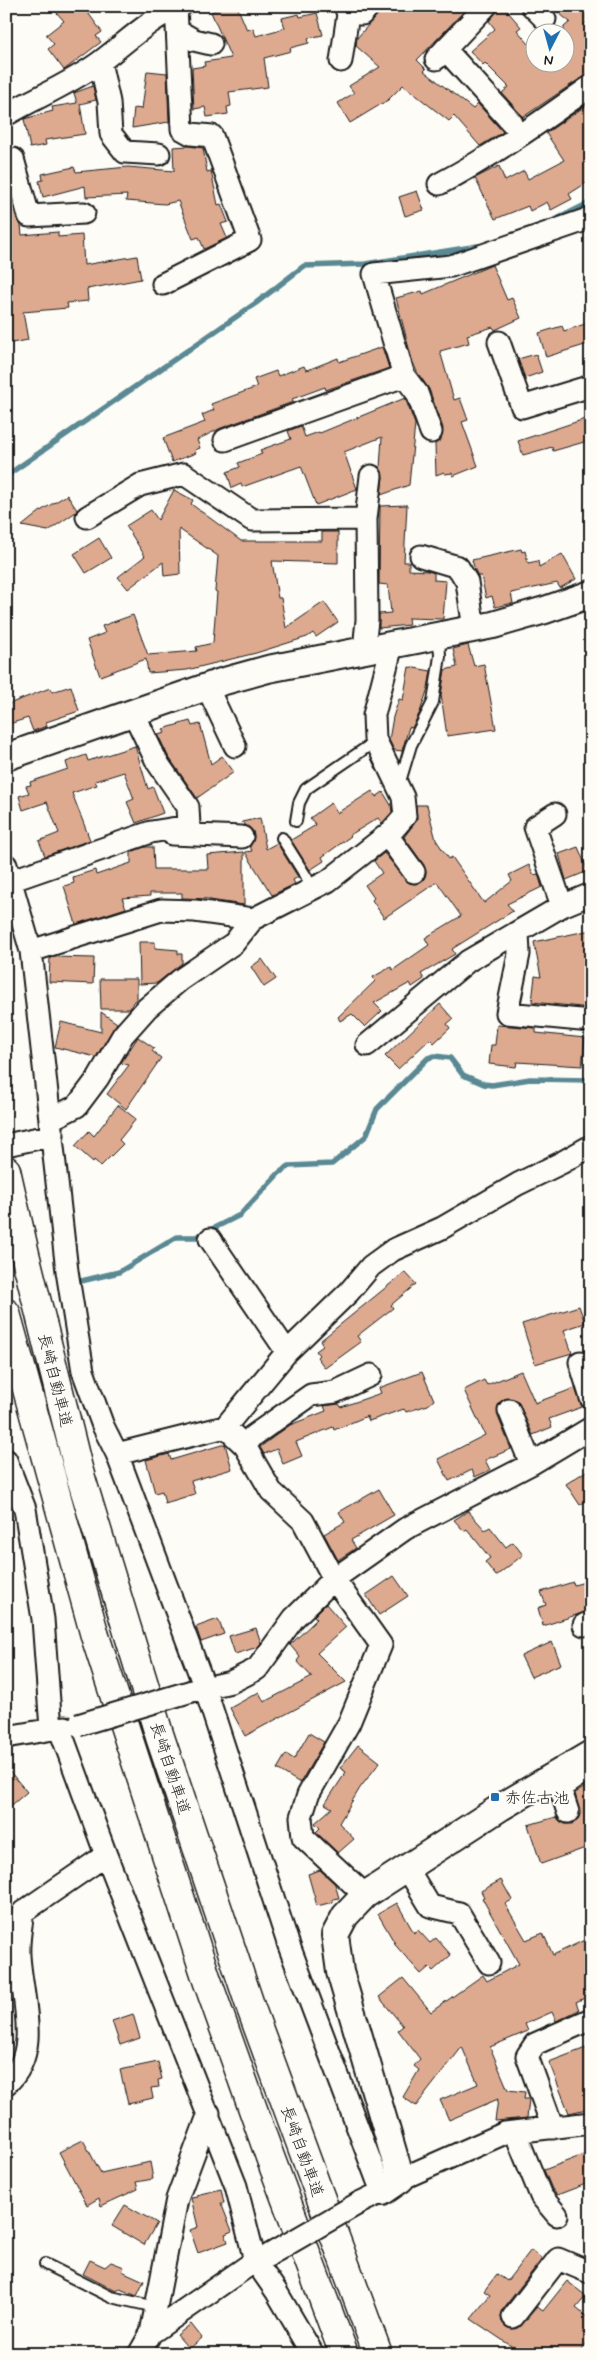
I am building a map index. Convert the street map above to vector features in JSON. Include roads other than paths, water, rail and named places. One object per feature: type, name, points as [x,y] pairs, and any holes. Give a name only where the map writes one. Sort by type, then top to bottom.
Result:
[{"type":"highway","name":"長崎自動車道","points":[[6,1170],[78,1468],[160,1737],[252,2011],[378,2354]]},
{"type":"highway","name":"長崎自動車道","points":[[6,1313],[101,1654],[210,1989],[270,2157],[344,2354]]},
{"type":"street","points":[[341,62],[346,10],[362,14],[369,6]]},
{"type":"street","points":[[486,6],[440,54],[512,123]]},
{"type":"street","points":[[163,284],[250,240],[212,136],[191,134],[182,129],[178,7]]},
{"type":"street","points":[[6,115],[68,83],[100,62],[133,34],[178,7]]},
{"type":"street","points":[[178,31],[194,40],[211,44]]},
{"type":"street","points":[[100,62],[109,102],[111,134],[125,152],[159,154]]},
{"type":"street","points":[[439,184],[468,169],[506,145],[591,86]]},
{"type":"street","points":[[6,160],[13,159],[29,216],[84,213]]},
{"type":"street","points":[[431,432],[417,393],[404,376],[374,274],[451,266],[591,218]]},
{"type":"street","points":[[499,342],[522,407],[591,386]]},
{"type":"street","points":[[225,440],[404,376]]},
{"type":"street","points":[[87,517],[140,485],[184,474],[252,520],[366,519]]},
{"type":"street","points":[[364,649],[367,620],[366,519],[371,476]]},
{"type":"street","points":[[420,556],[458,567],[467,582],[474,629]]},
{"type":"street","points":[[6,757],[207,687],[268,669],[474,629],[545,610],[591,594]]},
{"type":"street","points":[[6,1145],[29,1140],[52,1127],[77,1106],[98,1078],[123,1035],[147,1008],[180,980],[234,943],[253,919],[328,881],[387,835],[406,816],[403,797],[376,741],[374,715],[392,645]]},
{"type":"street","points":[[207,687],[235,746]]},
{"type":"street","points":[[133,712],[157,762],[188,807],[189,826],[151,832],[8,873],[31,951],[67,1270],[83,1371],[103,1426],[117,1454],[288,1943],[392,2186]]},
{"type":"street","points":[[555,814],[535,827],[562,906]]},
{"type":"street","points":[[151,832],[199,837],[242,837]]},
{"type":"street","points":[[387,835],[414,872]]},
{"type":"street","points":[[367,1045],[468,961],[562,906],[591,894]]},
{"type":"street","points":[[31,951],[161,910],[194,911],[253,919]]},
{"type":"street","points":[[518,932],[519,954],[507,1013],[591,1021]]},
{"type":"street","points":[[117,1454],[225,1427],[287,1352],[349,1292],[371,1266],[394,1250],[442,1228],[518,1184],[591,1146]]},
{"type":"street","points":[[210,1239],[287,1352]]},
{"type":"street","points":[[580,1362],[591,1398]]},
{"type":"street","points":[[245,1446],[253,1436],[311,1395],[335,1392],[371,1375]]},
{"type":"street","points":[[509,1410],[531,1464]]},
{"type":"street","points":[[225,1427],[245,1446],[271,1491],[303,1521],[334,1579],[381,1645],[349,1724],[308,1795],[301,1817],[303,1837],[365,1895]]},
{"type":"street","points":[[6,1738],[63,1727],[231,1682],[257,1669],[294,1618],[334,1579],[405,1529],[531,1464],[591,1428]]},
{"type":"street","points":[[6,1460],[25,1509],[63,1727],[106,1855],[209,2113],[262,2258],[276,2291],[313,2354]]},
{"type":"street","points":[[392,2186],[340,1972],[335,1935],[345,1916],[365,1895],[501,1806],[588,1756]]},
{"type":"street","points":[[568,1812],[560,1788],[585,1771],[588,1756]]},
{"type":"street","points":[[6,2084],[16,2076],[28,2041],[18,1953],[22,1912],[106,1855]]},
{"type":"street","points":[[406,1868],[430,1906],[459,1913],[490,1963]]},
{"type":"street","points":[[553,2128],[527,2056],[535,2044],[591,2019]]},
{"type":"street","points":[[139,2354],[151,2333],[177,2199],[209,2113]]},
{"type":"street","points":[[151,2333],[262,2258],[359,2203],[476,2145],[505,2133],[591,2123]]},
{"type":"street","points":[[515,2132],[541,2196],[557,2216]]},
{"type":"street","points":[[513,2317],[558,2259],[590,2274]]},
{"type":"lane","points":[[398,788],[411,745],[433,702],[440,656],[439,637]]},
{"type":"lane","points":[[296,821],[299,803],[306,789],[376,741]]},
{"type":"lane","points":[[282,838],[307,878],[310,890]]},
{"type":"lane","points":[[45,2264],[110,2296],[156,2307]]},
{"type":"waterway","points":[[555,220],[591,202]]},
{"type":"waterway","points":[[6,476],[256,303],[304,266],[365,264],[478,246]]},
{"type":"waterway","points":[[73,1283],[119,1272],[177,1237],[196,1237],[240,1215],[279,1173],[289,1166],[332,1164],[366,1136],[377,1109],[428,1058],[435,1056],[450,1058],[463,1075],[484,1084],[492,1085],[530,1079],[591,1080]]},
{"type":"place","name":"赤佐古池","points":[[495,1797]]}]
